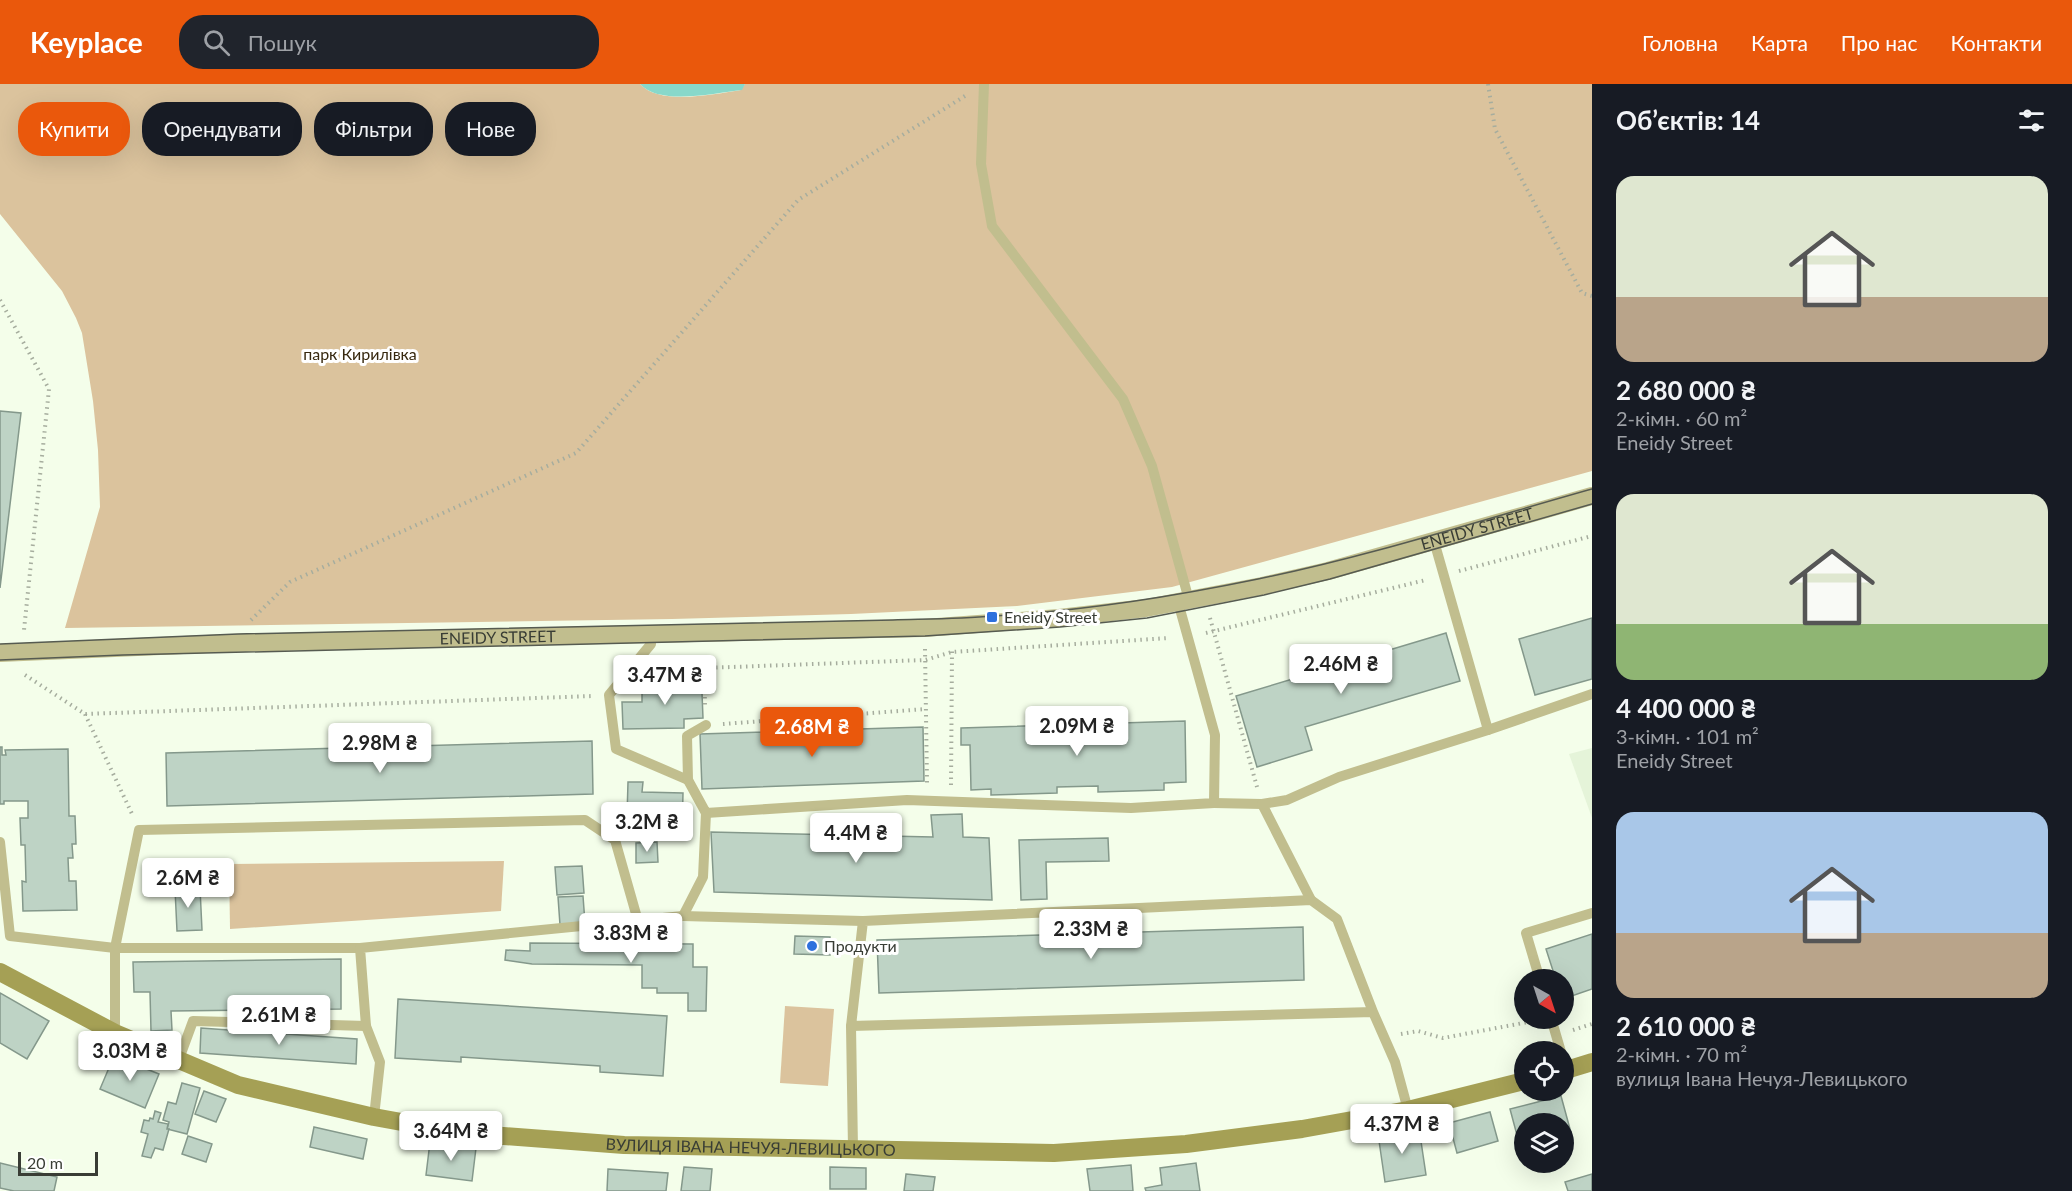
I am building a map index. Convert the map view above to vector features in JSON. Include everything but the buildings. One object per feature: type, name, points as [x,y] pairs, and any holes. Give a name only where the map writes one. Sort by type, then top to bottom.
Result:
[{"type":"street","name":"ENEIDY STREET","points":[[0,653],[20,661],[229,643],[924,628],[1059,618],[1190,600],[1328,571],[1592,496]]},
{"type":"street","name":"ВУЛИЦЯ ІВАНА НЕЧУЯ-ЛЕВИЦЬКОГО","points":[[0,972],[115,1033],[238,1085],[374,1117],[491,1135],[624,1145],[1054,1153],[1174,1145],[1302,1129],[1408,1110],[1514,1084]]},
{"type":"street","points":[[1574,1065],[1592,1062]]},
{"type":"lane","points":[[984,84],[981,164],[992,226],[1123,399],[1152,466],[1190,600],[1215,735],[1214,803]]},
{"type":"lane","points":[[1434,541],[1488,730]]},
{"type":"lane","points":[[651,634],[651,644],[609,695],[615,749],[688,780]]},
{"type":"lane","points":[[706,813],[907,800],[1131,808],[1214,803],[1262,804],[1287,800],[1339,777],[1592,694]]},
{"type":"lane","points":[[683,916],[703,877],[706,813],[688,780],[687,736],[706,725]]},
{"type":"lane","points":[[1262,804],[1311,900],[1337,920],[1395,1062],[1408,1110]]},
{"type":"lane","points":[[115,1033],[115,948],[139,830],[585,820],[615,840],[638,921]]},
{"type":"lane","points":[[0,842],[10,936],[115,948],[360,948],[683,916],[863,921],[1311,900]]},
{"type":"lane","points":[[1537,969],[1526,933],[1592,913]]},
{"type":"lane","points":[[853,1149],[851,1026],[863,921]]},
{"type":"lane","points":[[360,948],[366,1026],[380,1062],[374,1117]]},
{"type":"lane","points":[[851,1026],[1373,1012]]},
{"type":"lane","points":[[178,1059],[193,1021],[366,1026]]},
{"type":"path","points":[[229,643],[290,582],[576,453],[798,200],[984,84]]},
{"type":"path","points":[[1488,84],[1495,129],[1582,293],[1592,296]]},
{"type":"path","points":[[0,300],[50,389],[20,661],[84,714],[139,830]]},
{"type":"path","points":[[1190,600],[1262,804]]},
{"type":"path","points":[[951,802],[952,627]]},
{"type":"path","points":[[924,628],[927,801]]},
{"type":"path","points":[[703,633],[706,725],[926,710]]},
{"type":"path","points":[[84,714],[609,695]]},
{"type":"path","points":[[1384,1038],[1418,1031],[1443,1038],[1514,1025]]},
{"type":"shaded area","points":[[1592,748],[1592,818],[1569,754]]},
{"type":"green space","name":"парк Кирилівка","points":[[0,84],[640,84],[660,95],[688,97],[741,90],[745,84],[1592,84],[1592,471],[1172,587],[1017,606],[672,619],[65,628],[100,507],[93,401],[82,333],[76,318],[62,291],[0,214]]},
{"type":"green space","points":[[504,861],[501,911],[230,929],[229,864]]},
{"type":"green space","points":[[785,1006],[834,1009],[828,1086],[780,1083]]},
{"type":"water","points":[[640,84],[745,84],[742,90],[674,96],[660,95]]},
{"type":"tram line","points":[[0,644],[238,634],[943,619],[1060,611],[1225,586],[1300,570],[1384,549],[1592,489]]},
{"type":"tram line","points":[[0,660],[123,655],[925,636],[1060,627],[1147,618],[1264,595],[1330,579],[1592,504]]},
{"type":"place","name":"Eneidy Street","points":[[992,617]]},
{"type":"place","name":"Продукти","points":[[812,946]]}]
